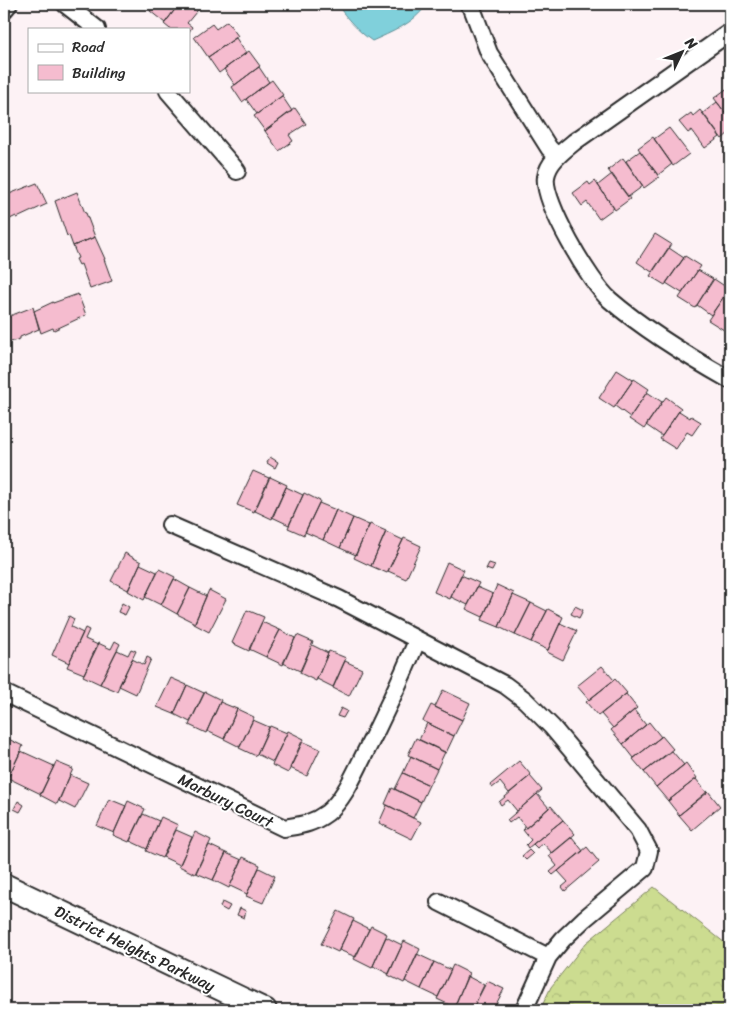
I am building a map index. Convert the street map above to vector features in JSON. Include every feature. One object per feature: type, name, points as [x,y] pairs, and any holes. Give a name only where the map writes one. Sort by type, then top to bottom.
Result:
[{"type":"street","points":[[4,10],[8,4]]},
{"type":"street","points":[[65,4],[97,28]]},
{"type":"street","points":[[468,4],[472,8],[489,53],[549,148],[557,156]]},
{"type":"street","points":[[730,32],[590,130],[557,156],[546,177],[550,198],[568,238],[593,280],[608,299],[641,325],[730,380]]},
{"type":"street","points":[[169,92],[237,171]]},
{"type":"street","points":[[170,524],[339,599],[505,685],[525,700],[552,727],[638,830],[649,851],[645,868],[563,939],[548,957],[524,1010]]},
{"type":"street","name":"Marbury Court","points":[[4,693],[284,828],[310,824],[328,812],[337,801],[349,784],[377,731],[418,641]]},
{"type":"street","name":"District Heights Parkway","points":[[4,885],[265,1010]]},
{"type":"street","points":[[439,902],[548,957]]},
{"type":"green space","points":[[654,887],[730,947],[730,1010],[540,1010],[551,987],[586,943]]},
{"type":"water","points":[[337,4],[426,5],[409,22],[372,41],[353,24]]},
{"type":"building","points":[[156,4],[179,4],[165,23],[150,11]]},
{"type":"building","points":[[179,4],[198,4],[201,6],[187,23],[192,27],[190,30],[190,28],[169,28],[164,24]]},
{"type":"building","points":[[227,21],[238,36],[208,57],[194,37],[212,24],[216,29]]},
{"type":"building","points":[[236,38],[246,53],[219,73],[208,57]]},
{"type":"building","points":[[249,51],[260,66],[235,85],[224,69]]},
{"type":"building","points":[[259,67],[269,82],[242,102],[232,87]]},
{"type":"building","points":[[272,80],[283,95],[257,114],[246,99]]},
{"type":"building","points":[[729,87],[730,89],[730,119],[714,98]]},
{"type":"building","points":[[282,96],[292,111],[265,131],[254,116]]},
{"type":"building","points":[[717,102],[730,119],[730,132],[722,139],[703,113]]},
{"type":"building","points":[[295,108],[306,124],[289,135],[293,141],[279,151],[265,131]]},
{"type":"building","points":[[700,110],[720,137],[705,148],[692,130],[688,133],[679,122],[691,113],[693,116]]},
{"type":"building","points":[[669,128],[689,154],[673,166],[654,139]]},
{"type":"building","points":[[653,137],[672,164],[658,175],[638,148]]},
{"type":"building","points":[[640,151],[659,177],[644,188],[626,161]]},
{"type":"building","points":[[623,158],[643,186],[628,197],[608,170]]},
{"type":"building","points":[[612,174],[630,199],[615,210],[598,185]]},
{"type":"building","points":[[595,181],[614,208],[599,219],[587,202],[582,206],[573,193],[588,182],[590,185]]},
{"type":"building","points":[[37,183],[47,204],[4,222],[4,196]]},
{"type":"building","points":[[77,192],[95,237],[73,246],[69,235],[67,236],[55,201]]},
{"type":"building","points":[[655,234],[671,244],[652,272],[637,262]]},
{"type":"building","points":[[95,237],[112,281],[90,289],[81,264],[79,265],[76,259],[78,258],[73,246]]},
{"type":"building","points":[[669,248],[684,258],[665,285],[650,276]]},
{"type":"building","points":[[685,256],[701,266],[682,293],[666,283]]},
{"type":"building","points":[[698,270],[713,279],[695,308],[679,298]]},
{"type":"building","points":[[714,279],[729,289],[711,315],[697,305]]},
{"type":"building","points":[[727,292],[730,294],[730,320],[724,330],[708,320]]},
{"type":"building","points":[[78,294],[86,315],[54,330],[53,328],[41,333],[34,311],[53,302]]},
{"type":"building","points":[[33,307],[39,329],[20,337],[20,339],[4,344],[4,317]]},
{"type":"building","points":[[617,370],[633,380],[614,408],[599,398]]},
{"type":"building","points":[[634,379],[649,389],[630,417],[615,406]]},
{"type":"building","points":[[647,392],[662,402],[644,429],[629,419]]},
{"type":"building","points":[[666,397],[681,408],[662,436],[646,425]]},
{"type":"building","points":[[679,411],[701,422],[692,435],[687,432],[676,449],[660,439]]},
{"type":"building","points":[[270,457],[278,462],[275,468],[267,463]]},
{"type":"building","points":[[253,471],[269,478],[254,512],[237,505]]},
{"type":"building","points":[[270,477],[287,485],[272,519],[255,511]]},
{"type":"building","points":[[286,487],[303,495],[289,525],[272,517]]},
{"type":"building","points":[[304,493],[320,501],[304,535],[288,528]]},
{"type":"building","points":[[319,503],[336,510],[323,540],[305,532]]},
{"type":"building","points":[[336,510],[353,518],[340,548],[323,540]]},
{"type":"building","points":[[353,518],[369,525],[356,555],[340,548]]},
{"type":"building","points":[[370,524],[386,531],[371,566],[354,558]]},
{"type":"building","points":[[386,532],[403,540],[387,573],[371,566]]},
{"type":"building","points":[[404,538],[421,546],[406,579],[388,571]]},
{"type":"building","points":[[125,553],[141,562],[128,590],[111,581]]},
{"type":"building","points":[[447,562],[464,570],[450,599],[434,592]]},
{"type":"building","points":[[489,563],[495,565],[492,571],[486,569]]},
{"type":"building","points":[[140,564],[157,572],[144,600],[128,591]]},
{"type":"building","points":[[159,569],[175,577],[161,605],[145,597]]},
{"type":"building","points":[[461,575],[479,583],[468,605],[451,597]]},
{"type":"building","points":[[174,579],[190,588],[177,614],[161,605]]},
{"type":"building","points":[[497,585],[514,593],[499,627],[482,620]]},
{"type":"building","points":[[477,587],[493,594],[483,617],[466,609]]},
{"type":"building","points":[[190,588],[206,596],[195,623],[177,614]]},
{"type":"building","points":[[209,590],[226,599],[209,632],[194,624]]},
{"type":"building","points":[[513,595],[531,603],[515,635],[499,627]]},
{"type":"building","points":[[122,603],[129,607],[125,615],[118,612]]},
{"type":"building","points":[[531,603],[547,611],[531,642],[515,635]]},
{"type":"building","points":[[575,606],[583,610],[579,618],[571,614]]},
{"type":"building","points":[[548,609],[563,617],[548,650],[531,642]]},
{"type":"building","points":[[247,610],[264,617],[249,651],[232,643]]},
{"type":"building","points":[[69,616],[74,619],[71,627],[83,633],[69,663],[52,655]]},
{"type":"building","points":[[262,622],[280,630],[266,657],[249,649]]},
{"type":"building","points":[[560,623],[577,631],[563,660],[547,652]]},
{"type":"building","points":[[85,628],[89,630],[85,639],[98,645],[84,674],[67,667]]},
{"type":"building","points":[[280,630],[295,638],[283,665],[266,657]]},
{"type":"building","points":[[297,635],[313,642],[300,671],[283,663]]},
{"type":"building","points":[[115,641],[120,644],[100,684],[83,676],[98,643],[111,649]]},
{"type":"building","points":[[312,645],[328,653],[316,681],[300,673]]},
{"type":"building","points":[[131,649],[136,651],[117,691],[100,684],[117,650],[128,655]]},
{"type":"building","points":[[329,651],[346,658],[333,687],[317,679]]},
{"type":"building","points":[[147,657],[151,659],[136,694],[119,686],[132,659],[144,665]]},
{"type":"building","points":[[345,661],[362,669],[349,696],[333,688]]},
{"type":"building","points":[[602,666],[614,680],[589,700],[577,686]]},
{"type":"building","points":[[171,678],[187,685],[174,714],[157,707]]},
{"type":"building","points":[[615,679],[627,693],[598,716],[586,702]]},
{"type":"building","points":[[187,685],[204,693],[190,722],[174,714]]},
{"type":"building","points":[[443,690],[470,703],[462,720],[435,707]]},
{"type":"building","points":[[205,692],[221,700],[206,733],[189,725]]},
{"type":"building","points":[[626,694],[637,708],[613,728],[601,714]]},
{"type":"building","points":[[220,702],[237,709],[224,739],[207,731]]},
{"type":"building","points":[[431,705],[462,720],[454,736],[423,721]]},
{"type":"building","points":[[341,708],[347,711],[343,718],[337,716]]},
{"type":"building","points":[[237,709],[254,717],[240,747],[224,739]]},
{"type":"building","points":[[634,710],[646,725],[623,744],[611,730]]},
{"type":"building","points":[[253,720],[269,727],[256,756],[239,748]]},
{"type":"building","points":[[649,722],[661,737],[634,758],[623,744]]},
{"type":"building","points":[[427,723],[454,736],[446,753],[419,740]]},
{"type":"building","points":[[270,726],[287,733],[273,762],[257,754]]},
{"type":"building","points":[[288,731],[304,739],[288,773],[272,765]]},
{"type":"building","points":[[662,736],[673,749],[644,772],[633,759]]},
{"type":"building","points":[[6,738],[23,746],[7,780],[4,779],[4,744]]},
{"type":"building","points":[[416,738],[445,752],[437,769],[408,755]]},
{"type":"building","points":[[302,741],[320,749],[307,776],[290,768]]},
{"type":"building","points":[[21,751],[54,766],[41,794],[8,778]]},
{"type":"building","points":[[672,751],[684,765],[656,787],[644,772]]},
{"type":"building","points":[[411,756],[437,769],[429,785],[403,773]]},
{"type":"building","points":[[519,761],[531,775],[509,793],[500,782],[492,788],[490,785]]},
{"type":"building","points":[[56,762],[73,769],[57,804],[40,795]]},
{"type":"building","points":[[686,763],[697,778],[668,801],[656,787]]},
{"type":"building","points":[[403,773],[429,785],[421,802],[395,789]]},
{"type":"building","points":[[70,775],[88,783],[75,809],[59,801]]},
{"type":"building","points":[[530,776],[542,790],[517,811],[508,800],[501,805],[499,802]]},
{"type":"building","points":[[696,779],[707,793],[679,815],[668,801]]},
{"type":"building","points":[[392,788],[421,802],[413,818],[385,804]]},
{"type":"building","points":[[708,791],[720,806],[692,830],[679,815]]},
{"type":"building","points":[[537,794],[549,808],[526,828],[517,817],[509,823],[507,820]]},
{"type":"building","points":[[109,799],[126,806],[114,833],[97,826]]},
{"type":"building","points":[[18,801],[24,805],[20,812],[14,809]]},
{"type":"building","points":[[128,801],[145,809],[129,842],[113,835]]},
{"type":"building","points":[[387,805],[421,822],[412,839],[379,823]]},
{"type":"building","points":[[551,806],[563,820],[528,848],[526,845],[531,840],[523,830]]},
{"type":"building","points":[[143,814],[159,821],[147,849],[130,841]]},
{"type":"building","points":[[161,817],[178,825],[162,858],[146,851]]},
{"type":"building","points":[[563,820],[575,834],[552,853],[543,843],[537,848],[533,844]]},
{"type":"building","points":[[176,830],[192,837],[180,865],[163,857]]},
{"type":"building","points":[[195,832],[211,840],[195,874],[179,866]]},
{"type":"building","points":[[572,837],[583,851],[553,875],[550,872],[557,866],[549,856]]},
{"type":"building","points":[[209,845],[226,853],[213,880],[196,873]]},
{"type":"building","points":[[587,847],[599,862],[565,891],[562,887],[568,882],[558,871]]},
{"type":"building","points":[[529,850],[533,854],[526,860],[522,856]]},
{"type":"building","points":[[226,853],[242,860],[229,888],[213,880]]},
{"type":"building","points":[[243,857],[260,865],[247,894],[230,886]]},
{"type":"building","points":[[259,868],[275,876],[263,903],[246,896]]},
{"type":"building","points":[[222,902],[230,906],[227,911],[220,907]]},
{"type":"building","points":[[240,908],[246,911],[244,918],[237,915]]},
{"type":"building","points":[[338,911],[354,919],[338,952],[321,944]]},
{"type":"building","points":[[353,921],[369,929],[356,957],[339,950]]},
{"type":"building","points":[[371,926],[387,934],[372,968],[354,959]]},
{"type":"building","points":[[386,937],[402,945],[389,974],[373,966]]},
{"type":"building","points":[[404,941],[420,949],[404,983],[388,975]]},
{"type":"building","points":[[417,954],[434,962],[421,989],[405,981]]},
{"type":"building","points":[[434,962],[451,970],[438,997],[421,989]]},
{"type":"building","points":[[453,965],[469,973],[454,1007],[437,999]]},
{"type":"building","points":[[467,976],[484,985],[472,1010],[464,1010],[455,1006]]},
{"type":"building","points":[[487,981],[504,989],[493,1010],[472,1010]]}]
